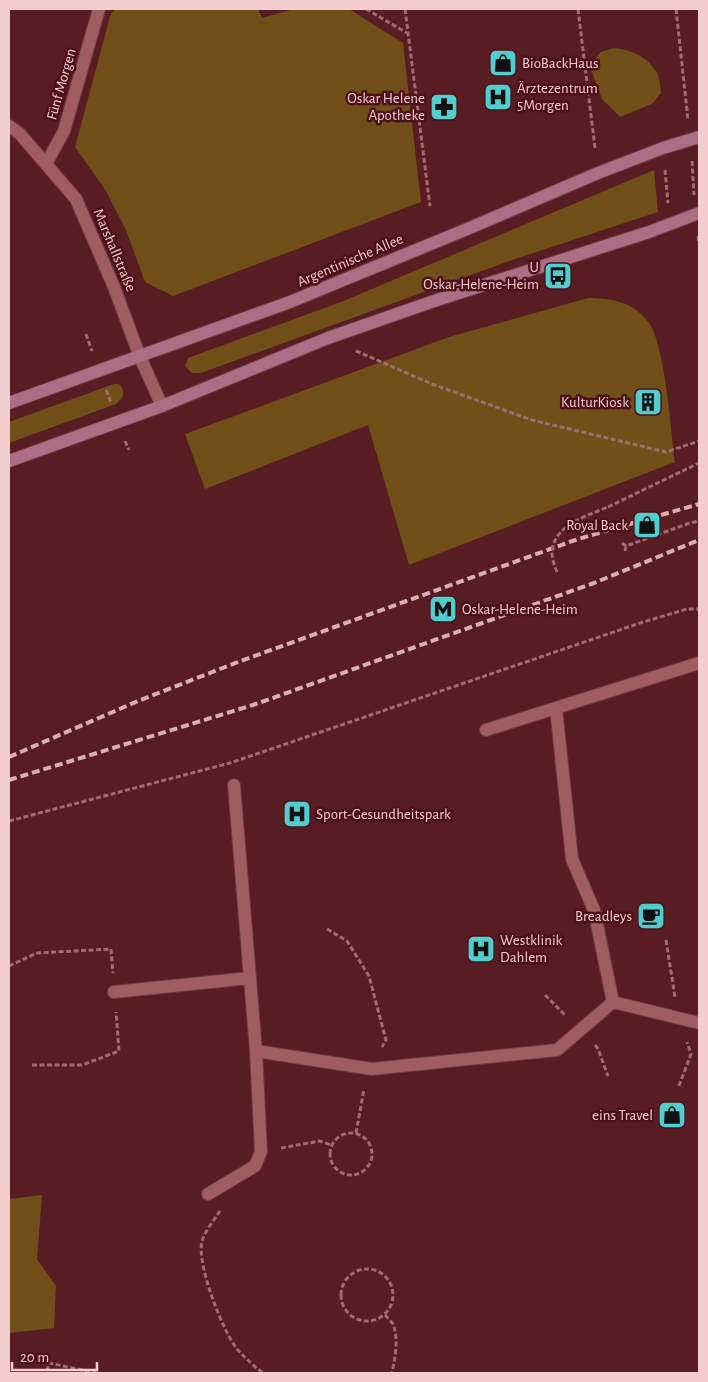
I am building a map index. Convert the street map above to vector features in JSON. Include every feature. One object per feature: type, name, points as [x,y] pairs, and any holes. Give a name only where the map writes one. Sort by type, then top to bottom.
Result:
[{"type":"main road","name":"Argentinische Allee","points":[[9,403],[290,302],[598,173],[663,148],[699,137]]},
{"type":"main road","points":[[9,461],[162,406],[328,338],[437,300],[648,232],[699,213]]},
{"type":"street","name":"Fünf Morgen","points":[[46,164],[64,131],[99,9]]},
{"type":"street","name":"Marshallstraße","points":[[9,126],[20,134],[76,199],[114,287],[140,357],[162,406]]},
{"type":"street","points":[[486,730],[699,663]]},
{"type":"street","points":[[556,708],[572,858],[594,910],[613,1002]]},
{"type":"street","points":[[208,1194],[255,1166],[261,1152],[256,1051],[234,785]]},
{"type":"street","points":[[114,992],[250,978]]},
{"type":"street","points":[[613,1002],[699,1023]]},
{"type":"street","points":[[256,1051],[372,1069],[557,1050],[613,1002]]},
{"type":"path","points":[[366,9],[408,33]]},
{"type":"path","points":[[405,9],[430,206]]},
{"type":"path","points":[[578,9],[595,148]]},
{"type":"path","points":[[676,9],[684,70]]},
{"type":"path","points":[[664,166],[669,209]]},
{"type":"path","points":[[328,338],[432,384],[532,420],[666,452],[699,441]]},
{"type":"path","points":[[557,572],[552,553],[556,538],[570,523],[608,507],[699,463]]},
{"type":"path","points":[[626,546],[690,523],[699,522]]},
{"type":"path","points":[[622,543],[626,546]]},
{"type":"path","points":[[625,551],[626,546]]},
{"type":"path","points":[[9,821],[230,763],[640,623],[687,609],[699,609]]},
{"type":"path","points":[[327,929],[347,941],[369,976],[386,1040],[380,1050]]},
{"type":"path","points":[[666,940],[679,1019],[691,1054],[679,1086]]},
{"type":"path","points":[[9,966],[36,953],[111,949],[120,1051],[82,1065],[32,1065]]},
{"type":"path","points":[[545,995],[568,1018]]},
{"type":"path","points":[[593,1043],[598,1049],[608,1076]]},
{"type":"path","points":[[356,1133],[366,1081]]},
{"type":"path","points":[[346,1133],[356,1133],[364,1137],[370,1144],[373,1153],[371,1163],[365,1171],[356,1175],[347,1175],[338,1171],[332,1164],[331,1145],[337,1138],[346,1133]]},
{"type":"path","points":[[261,1152],[320,1142],[331,1145]]},
{"type":"path","points":[[232,1180],[234,1191],[202,1241],[201,1254],[218,1314],[237,1349],[263,1373]]},
{"type":"path","points":[[369,1268],[379,1271],[387,1277],[392,1286],[394,1297],[391,1306],[385,1314],[376,1320],[365,1321],[356,1318],[348,1312],[342,1303],[341,1293],[344,1282],[350,1275],[359,1269],[369,1268]]},
{"type":"path","points":[[385,1314],[393,1323],[396,1338],[392,1373]]},
{"type":"path","points":[[47,1370],[48,1363],[97,1373]]},
{"type":"shaded area","points":[[116,9],[258,9],[262,18],[294,9],[349,9],[403,43],[421,202],[173,296],[145,282],[126,230],[106,191],[75,147],[111,13]]},
{"type":"shaded area","points":[[614,48],[633,52],[649,62],[658,75],[661,93],[652,104],[620,117],[602,99],[591,70],[594,60],[601,52]]},
{"type":"shaded area","points":[[654,170],[658,212],[512,260],[201,373],[192,373],[185,366],[188,358],[341,302]]},
{"type":"shaded area","points":[[588,298],[614,300],[637,310],[649,323],[655,334],[663,368],[675,462],[409,565],[368,425],[205,489],[185,434],[449,337]]},
{"type":"shaded area","points":[[114,384],[119,384],[123,390],[122,397],[116,404],[9,443],[9,422]]},
{"type":"shaded area","points":[[42,1195],[37,1259],[56,1286],[54,1328],[9,1333],[9,1199]]},
{"type":"railway","points":[[9,757],[138,701],[238,662],[578,539],[699,504]]},
{"type":"railway","points":[[9,780],[253,705],[594,583],[699,540]]},
{"type":"place","name":"BioBackHaus","points":[[503,63]]},
{"type":"place","name":"Ärztezentrum 5Morgen","points":[[498,97]]},
{"type":"place","name":"Oskar Helene Apotheke","points":[[444,107]]},
{"type":"place","name":"U Oskar-Helene-Heim","points":[[558,276]]},
{"type":"place","name":"KulturKiosk","points":[[648,402]]},
{"type":"place","name":"Royal Back","points":[[647,525]]},
{"type":"place","name":"Oskar-Helene-Heim","points":[[443,609]]},
{"type":"place","name":"Sport-Gesundheitspark","points":[[297,814]]},
{"type":"place","name":"Breadleys","points":[[651,916]]},
{"type":"place","name":"Westklinik Dahlem","points":[[481,949]]},
{"type":"place","name":"eins Travel","points":[[672,1115]]}]
